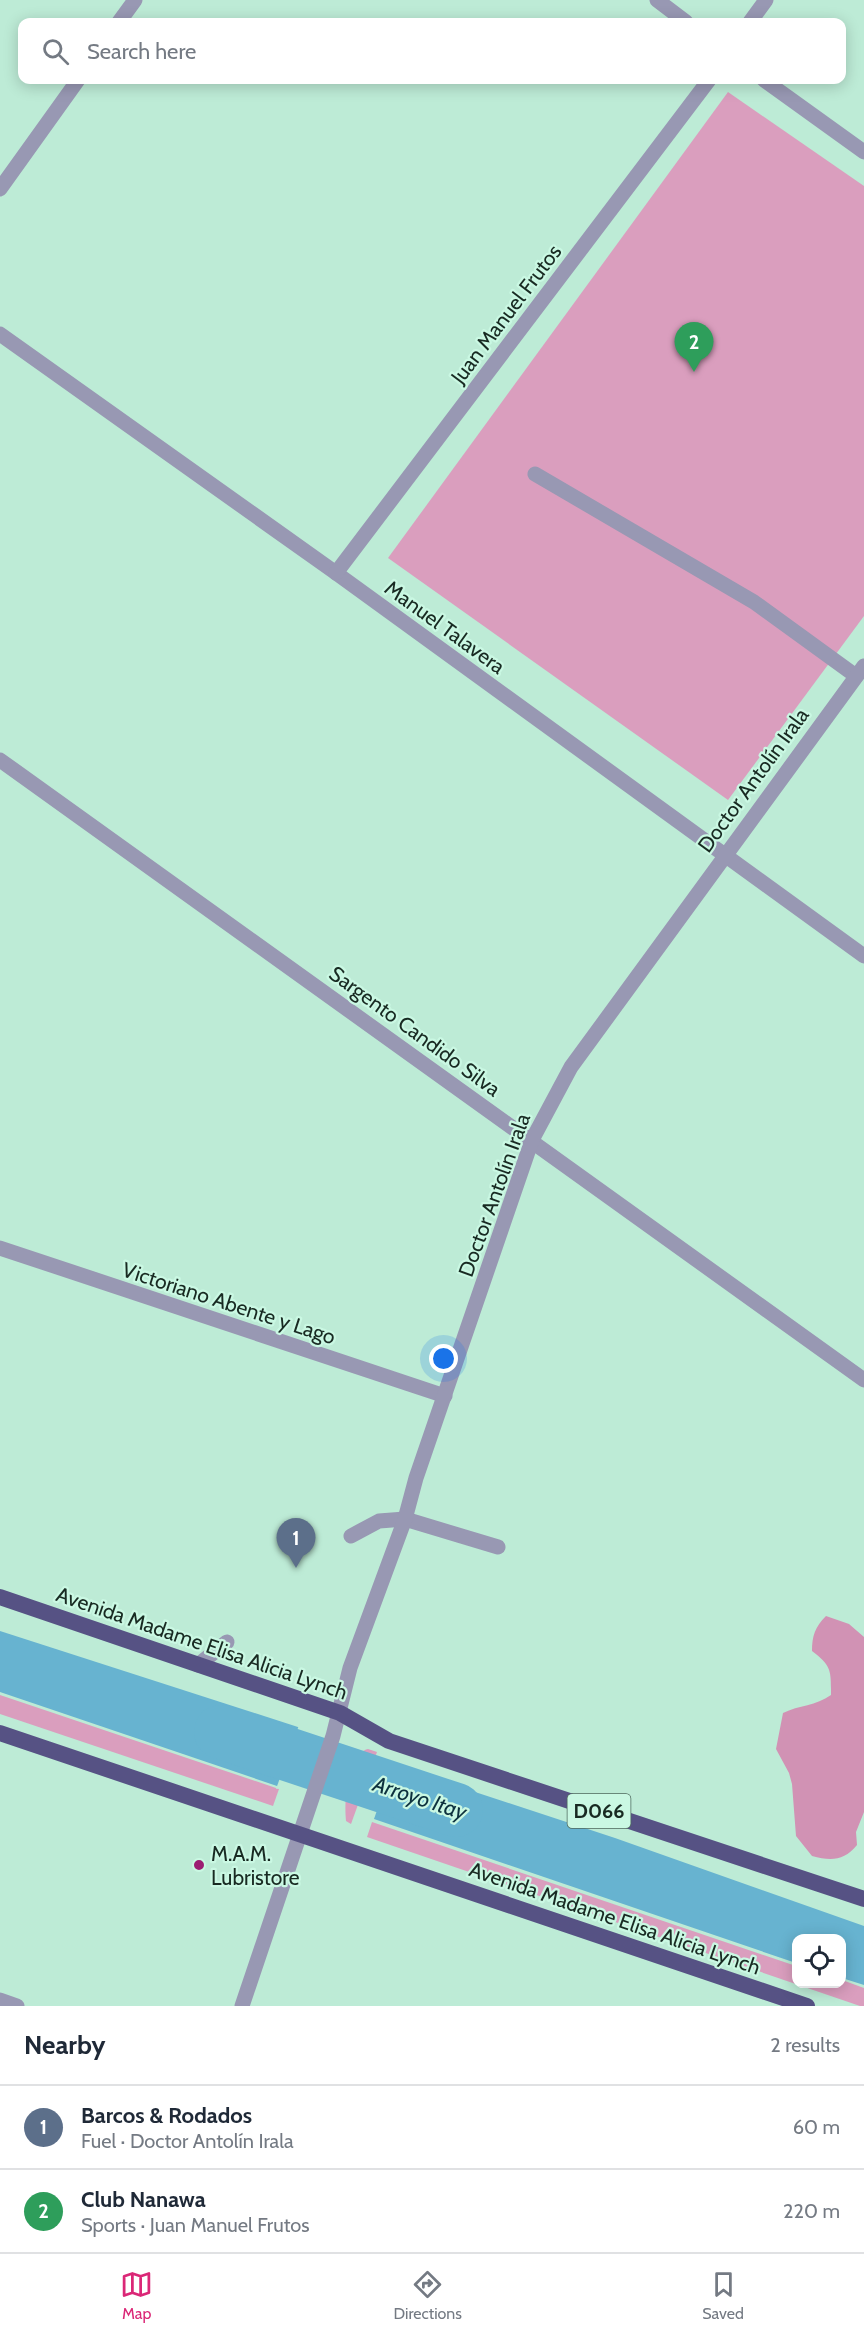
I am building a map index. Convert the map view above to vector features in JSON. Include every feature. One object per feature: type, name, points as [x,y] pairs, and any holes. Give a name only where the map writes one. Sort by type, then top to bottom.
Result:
[{"type":"highway","name":"Avenida Madame Elisa Alicia Lynch","points":[[0,1597],[340,1713],[389,1741],[864,1899]]},
{"type":"highway","name":"Avenida Madame Elisa Alicia Lynch","points":[[0,1733],[807,2006]]},
{"type":"street","points":[[122,18],[135,0]]},
{"type":"street","points":[[657,0],[681,18]]},
{"type":"street","points":[[753,18],[766,0]]},
{"type":"street","points":[[0,189],[75,84]]},
{"type":"street","name":"Juan Manuel Frutos","points":[[336,573],[706,84]]},
{"type":"street","points":[[770,84],[864,152]]},
{"type":"street","name":"Manuel Talavera","points":[[0,334],[336,573],[864,956]]},
{"type":"street","points":[[535,474],[754,602],[860,671]]},
{"type":"street","name":"Doctor Antolín Irala","points":[[242,2006],[340,1713],[350,1668],[405,1519],[416,1478],[531,1140],[571,1067],[860,671]]},
{"type":"street","name":"Sargento Candido Silva","points":[[0,760],[864,1380]]},
{"type":"street","name":"Victoriano Abente y Lago","points":[[0,1248],[445,1396]]},
{"type":"street","points":[[351,1536],[379,1521],[405,1519],[498,1547]]},
{"type":"street","points":[[198,1665],[228,1642]]},
{"type":"street","points":[[0,2000],[17,2006]]},
{"type":"shaded area","points":[[728,92],[864,186],[864,616],[728,800],[388,558]]},
{"type":"shaded area","points":[[826,1616],[849,1624],[864,1637],[864,1812],[856,1832],[857,1845],[842,1857],[831,1859],[812,1856],[796,1836],[792,1784],[789,1773],[776,1749],[783,1713],[831,1695],[831,1680],[827,1665],[812,1651],[815,1632]]},
{"type":"shaded area","points":[[0,1695],[279,1789],[273,1806],[0,1714]]},
{"type":"shaded area","points":[[368,1749],[377,1752],[351,1824],[346,1821],[348,1780],[355,1760]]},
{"type":"shaded area","points":[[372,1822],[792,1965],[792,1983],[367,1837]]},
{"type":"shaded area","points":[[846,1981],[864,1988],[864,2006],[807,1988],[846,1988]]},
{"type":"water","points":[[0,1631],[301,1728],[280,1787],[0,1692]]},
{"type":"water","points":[[393,1765],[615,1838],[864,1926],[864,1985],[846,1979],[846,1934],[792,1934],[792,1962],[374,1819]]},
{"type":"pier","points":[[299,1725],[304,1729],[282,1788],[276,1789]]},
{"type":"waterway","name":"Arroyo Itay","points":[[221,1732],[456,1810]]},
{"type":"place","name":"Club Nanawa","points":[[694,372]]},
{"type":"place","name":"Barcos & Rodados","points":[[296,1568]]},
{"type":"place","name":"M.A.M. Lubristore","points":[[199,1865]]}]
